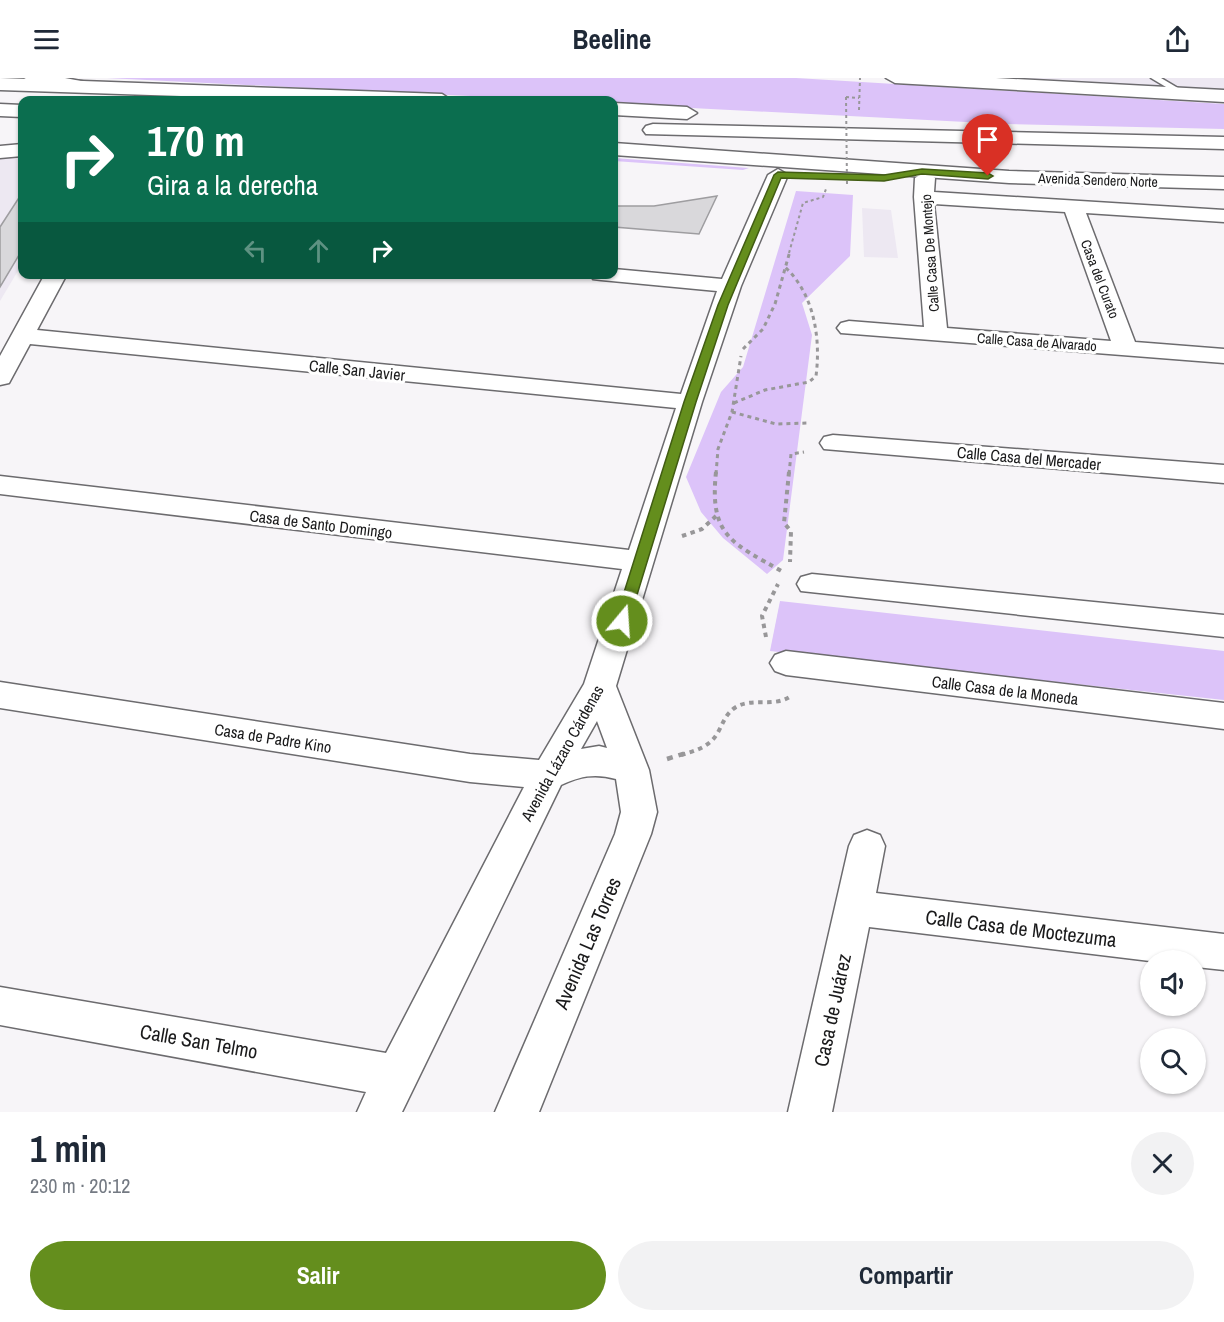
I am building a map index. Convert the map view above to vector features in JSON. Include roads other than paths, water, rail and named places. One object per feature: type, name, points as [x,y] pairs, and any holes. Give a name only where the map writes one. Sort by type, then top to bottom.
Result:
[{"type":"main road","points":[[33,78],[79,86]]},
{"type":"main road","points":[[896,78],[1224,96]]},
{"type":"main road","points":[[0,84],[338,96]]},
{"type":"main road","points":[[0,99],[18,100]]},
{"type":"main road","points":[[618,109],[859,123],[926,131],[948,137]]},
{"type":"main road","points":[[0,110],[18,111]]},
{"type":"main road","points":[[634,130],[1224,143]]},
{"type":"main road","points":[[0,133],[18,134]]},
{"type":"main road","name":"Avenida Sendero Norte","points":[[618,149],[924,172],[1224,183]]},
{"type":"main road","points":[[0,152],[18,150]]},
{"type":"main road","points":[[618,165],[778,175],[884,178],[924,172]]},
{"type":"street","name":"Calle Casa De Montejo","points":[[924,172],[924,197],[936,334]]},
{"type":"street","name":"Avenida Lázaro Cárdenas","points":[[379,1112],[548,775],[600,686],[690,402],[730,286],[778,175]]},
{"type":"street","points":[[924,197],[1224,216]]},
{"type":"street","name":"Casa del Curato","points":[[1074,208],[1126,349]]},
{"type":"street","points":[[618,276],[730,286]]},
{"type":"street","points":[[0,378],[53,279]]},
{"type":"street","name":"Calle Casa de Alvarado","points":[[849,328],[1224,356]]},
{"type":"street","name":"Calle San Javier","points":[[24,336],[690,402]]},
{"type":"street","name":"Calle Casa del Mercader","points":[[833,443],[1224,474]]},
{"type":"street","name":"Casa de Santo Domingo","points":[[0,485],[641,561]]},
{"type":"street","points":[[798,578],[1224,626]]},
{"type":"street","name":"Calle Casa de la Moneda","points":[[786,663],[1224,716]]},
{"type":"street","name":"Avenida Las Torres","points":[[517,1112],[633,834],[639,812],[632,770],[600,686]]},
{"type":"street","name":"Casa de Padre Kino","points":[[0,695],[470,768],[548,775]]},
{"type":"street","points":[[548,775],[572,764],[599,760],[632,770]]},
{"type":"street","name":"Casa de Juárez","points":[[810,1112],[867,846]]},
{"type":"street","name":"Calle Casa de Moctezuma","points":[[854,908],[1224,952]]},
{"type":"street","name":"Calle San Telmo","points":[[0,1006],[398,1076]]},
{"type":"lane","points":[[1155,78],[1184,94]]}]
